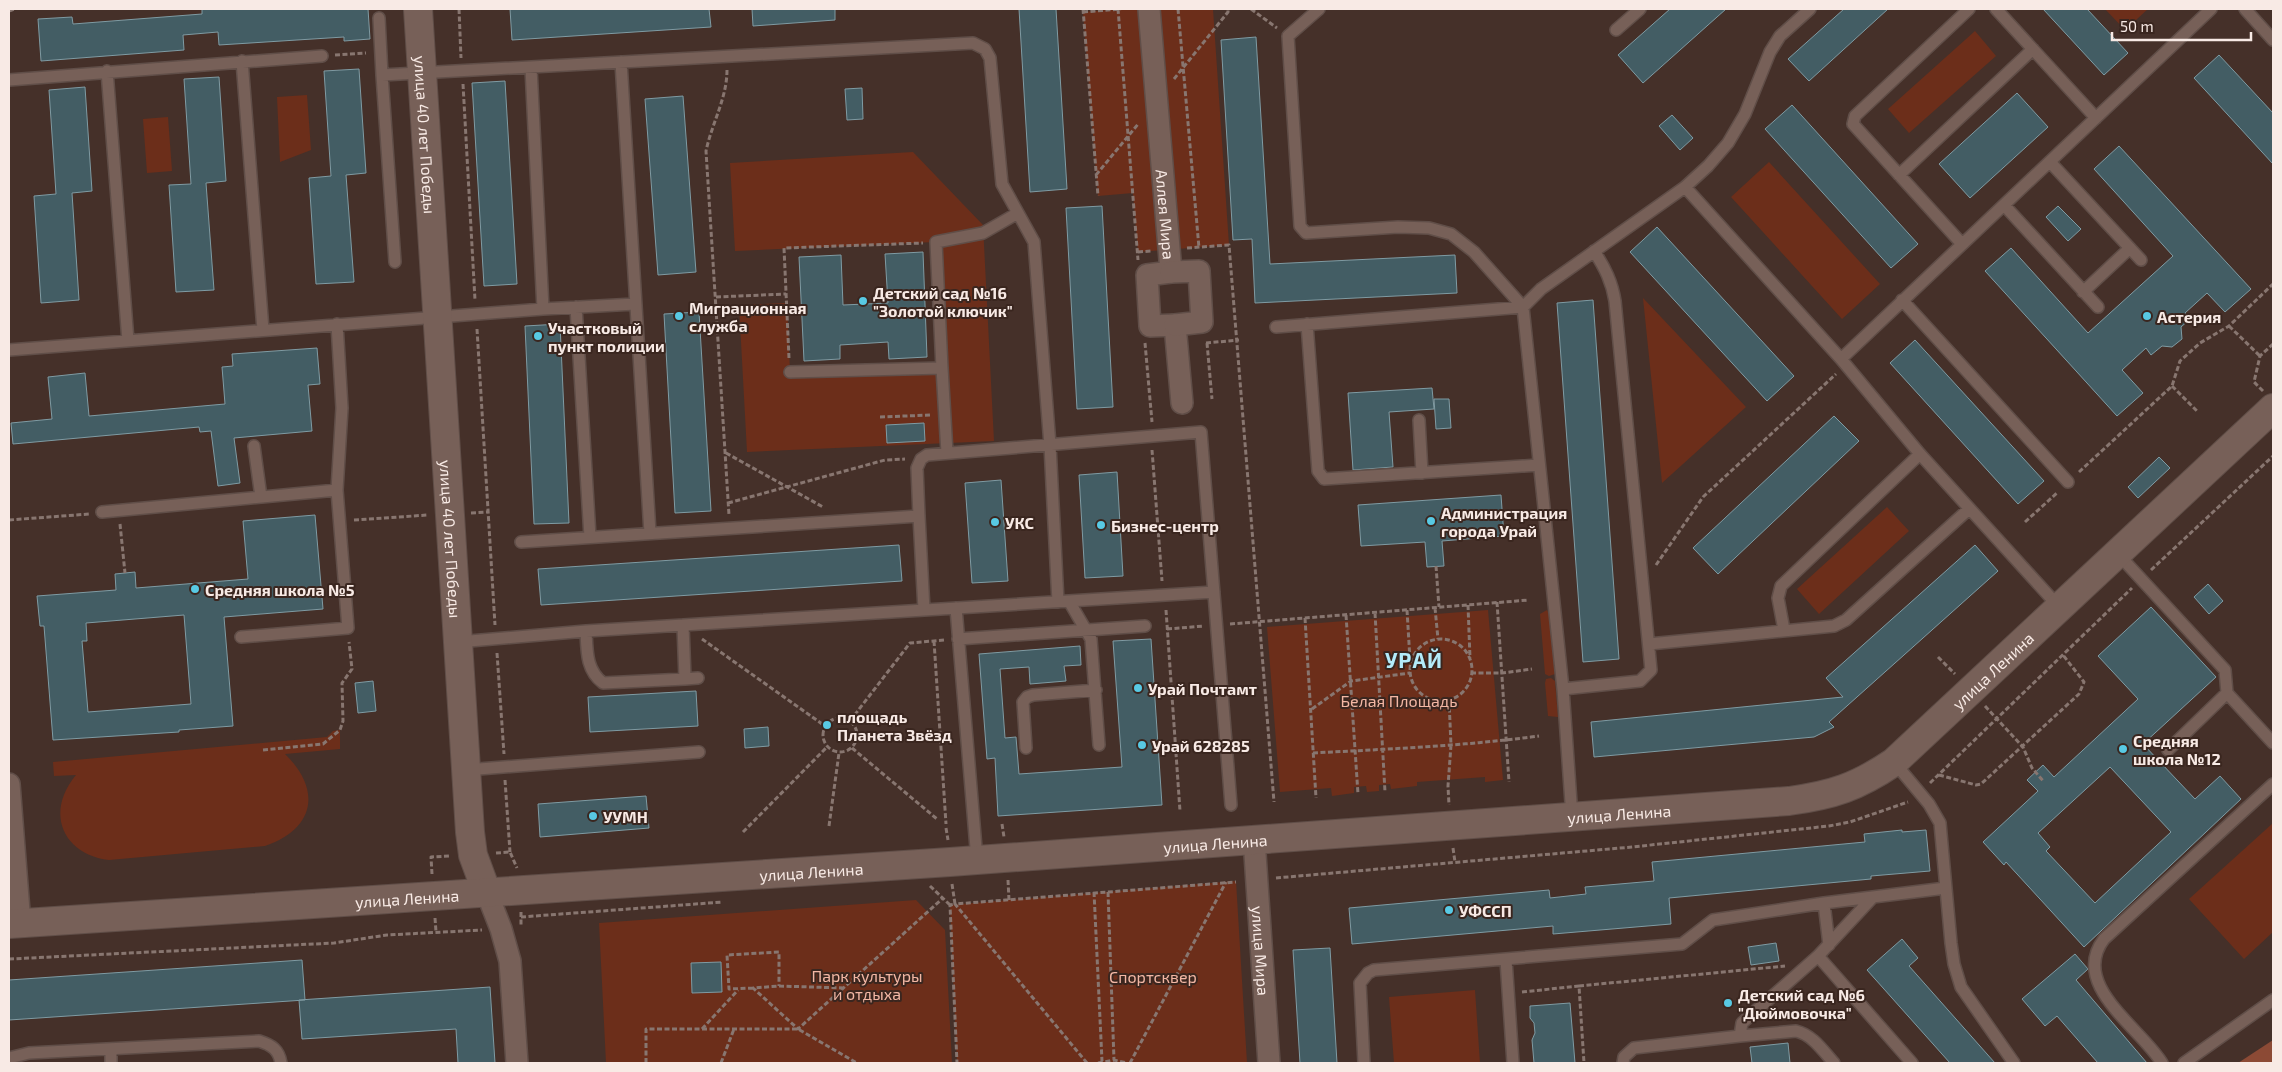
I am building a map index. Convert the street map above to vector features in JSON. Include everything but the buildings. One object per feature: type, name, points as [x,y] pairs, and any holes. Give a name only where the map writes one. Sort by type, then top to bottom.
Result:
[{"type":"main road","name":"улица 40 лет Победы","points":[[418,9],[448,514],[471,846],[487,893]]},
{"type":"main road","name":"улица Ленина","points":[[14,924],[977,860],[1789,801],[1826,796],[1858,784],[1894,762],[2118,554],[2270,402]]},
{"type":"street","name":"Аллея Мира","points":[[1149,9],[1171,272]]},
{"type":"street","name":"Аллея Мира","points":[[1199,271],[1202,322],[1150,326],[1147,275],[1171,272],[1199,271]]},
{"type":"street","points":[[1175,325],[1182,403]]},
{"type":"street","points":[[9,784],[14,924]]},
{"type":"street","name":"улица Мира","points":[[1254,839],[1268,1063]]},
{"type":"street","name":"улица 40 лет Победы","points":[[487,893],[501,929],[510,960],[517,1063]]},
{"type":"lane","points":[[1319,9],[1288,36],[1300,226],[1306,233],[1398,227],[1430,228],[1451,234],[1474,252],[1523,307],[1563,688],[1572,816]]},
{"type":"lane","points":[[1616,30],[1640,9]]},
{"type":"lane","points":[[1276,327],[1523,307],[1541,289],[1684,188],[1708,166],[1728,143],[1745,114],[1770,52],[1780,36],[1810,9]]},
{"type":"lane","points":[[1962,244],[1853,124],[1855,116],[1969,9]]},
{"type":"lane","points":[[1996,9],[2096,118]]},
{"type":"lane","points":[[1843,362],[1902,300],[2211,9]]},
{"type":"lane","points":[[2244,9],[2273,40]]},
{"type":"lane","points":[[379,18],[395,262]]},
{"type":"lane","points":[[382,75],[973,43],[985,49],[990,58],[1002,184],[1034,242],[1064,602],[1087,630],[1091,639],[1100,745]]},
{"type":"lane","points":[[1899,175],[2033,49]]},
{"type":"lane","points":[[9,80],[322,56]]},
{"type":"lane","points":[[242,62],[262,330]]},
{"type":"lane","points":[[621,62],[650,533]]},
{"type":"lane","points":[[531,68],[544,309]]},
{"type":"lane","points":[[107,72],[128,341]]},
{"type":"lane","points":[[2050,162],[2141,260]]},
{"type":"lane","points":[[1684,188],[1843,362],[1969,510],[2060,608]]},
{"type":"lane","points":[[2004,205],[2098,308]]},
{"type":"lane","points":[[947,453],[936,242],[983,233],[1018,213]]},
{"type":"lane","points":[[2083,292],[2130,248]]},
{"type":"lane","points":[[1563,688],[1640,680],[1651,670],[1615,301],[1609,276],[1594,251]]},
{"type":"lane","points":[[1902,300],[2068,482]]},
{"type":"lane","points":[[9,350],[337,324],[635,304]]},
{"type":"lane","points":[[576,307],[590,537]]},
{"type":"lane","points":[[241,637],[348,628],[337,490],[342,400],[337,324]]},
{"type":"lane","points":[[1307,324],[1318,471],[1324,479],[1539,465]]},
{"type":"lane","points":[[790,372],[942,368]]},
{"type":"lane","points":[[1419,420],[1422,473]]},
{"type":"lane","points":[[924,610],[919,516],[918,468],[920,459],[927,455],[947,453],[1201,432],[1231,805]]},
{"type":"lane","points":[[254,446],[260,497]]},
{"type":"lane","points":[[1784,630],[1778,598],[1781,586],[1920,454]]},
{"type":"lane","points":[[102,512],[337,490]]},
{"type":"lane","points":[[1649,644],[1834,626],[1846,620],[1969,510]]},
{"type":"lane","points":[[522,542],[919,516]]},
{"type":"lane","points":[[2118,554],[2225,670],[2227,693],[2273,743]]},
{"type":"lane","points":[[458,642],[586,631],[1214,592]]},
{"type":"lane","points":[[956,608],[977,860]]},
{"type":"lane","points":[[683,625],[685,679]]},
{"type":"lane","points":[[958,639],[1145,626]]},
{"type":"lane","points":[[586,631],[590,669],[596,678],[603,683],[698,678]]},
{"type":"lane","points":[[1026,748],[1023,702],[1027,697],[1096,690]]},
{"type":"lane","points":[[2168,750],[2227,693]]},
{"type":"lane","points":[[466,770],[699,752]]},
{"type":"lane","points":[[1894,762],[1929,804],[1940,823],[1954,964],[1961,987],[2014,1063]]},
{"type":"lane","points":[[2162,1063],[2105,996],[2096,971],[2095,953],[2104,939],[2273,784]]},
{"type":"lane","points":[[1364,1063],[1360,983],[1368,973],[1374,970],[1682,944],[1714,920],[1824,903],[1946,888]]},
{"type":"lane","points":[[1740,1036],[1742,1023],[1814,960],[1873,897]]},
{"type":"lane","points":[[1824,903],[1829,945]]},
{"type":"lane","points":[[1506,960],[1512,1063]]},
{"type":"lane","points":[[1814,960],[1912,1063]]},
{"type":"lane","points":[[2184,1063],[2273,1000]]},
{"type":"lane","points":[[1623,1063],[1624,1056],[1634,1048],[1796,1031],[1804,1033],[1811,1038],[1834,1063]]},
{"type":"lane","points":[[9,1058],[29,1053],[260,1041],[276,1049],[281,1063]]},
{"type":"lane","points":[[111,1049],[112,1063]]},
{"type":"path","points":[[9,11],[14,9]]},
{"type":"path","points":[[458,9],[510,852]]},
{"type":"path","points":[[1098,196],[1083,10],[1119,9],[1139,261]]},
{"type":"path","points":[[1178,9],[1199,248]]},
{"type":"path","points":[[1252,9],[1288,36]]},
{"type":"path","points":[[322,56],[381,52]]},
{"type":"path","points":[[726,56],[727,82],[706,151],[730,528]]},
{"type":"path","points":[[790,372],[784,248],[936,242]]},
{"type":"path","points":[[1138,252],[1230,244],[1274,802]]},
{"type":"path","points":[[2025,522],[2172,386],[2180,361],[2200,343],[2229,326],[2273,284]]},
{"type":"path","points":[[716,297],[786,294]]},
{"type":"path","points":[[2229,326],[2260,356]]},
{"type":"path","points":[[1145,337],[1180,811]]},
{"type":"path","points":[[1207,342],[1212,399]]},
{"type":"path","points":[[2270,402],[2254,382],[2260,356],[2273,344]]},
{"type":"path","points":[[1643,583],[1703,497],[1843,362]]},
{"type":"path","points":[[2172,386],[2198,412]]},
{"type":"path","points":[[880,418],[944,415]]},
{"type":"path","points":[[725,452],[824,507],[829,522]]},
{"type":"path","points":[[1928,785],[2141,579],[2273,456]]},
{"type":"path","points":[[728,503],[885,460],[920,459]]},
{"type":"path","points":[[119,511],[125,573]]},
{"type":"path","points":[[9,520],[102,512]]},
{"type":"path","points":[[340,522],[488,512]]},
{"type":"path","points":[[1436,566],[1438,639]]},
{"type":"path","points":[[1260,622],[1529,600]]},
{"type":"path","points":[[1497,602],[1509,782]]},
{"type":"path","points":[[1407,610],[1410,673],[1413,683],[1419,692],[1428,698],[1438,701],[1449,700],[1458,695],[1466,688],[1471,673],[1468,605]]},
{"type":"path","points":[[1375,612],[1385,792]]},
{"type":"path","points":[[1346,615],[1358,794]]},
{"type":"path","points":[[1305,618],[1316,798]]},
{"type":"path","points":[[683,625],[825,726]]},
{"type":"path","points":[[263,750],[323,744],[340,730],[343,721],[342,683],[352,669],[348,628]]},
{"type":"path","points":[[850,721],[910,644],[958,639]]},
{"type":"path","points":[[1410,663],[1420,646],[1438,639],[1457,643],[1470,659]]},
{"type":"path","points":[[934,641],[946,824]]},
{"type":"path","points":[[1939,774],[1976,785],[1982,784],[2079,694],[2084,682],[2063,655]]},
{"type":"path","points":[[1938,657],[2023,746],[2032,768],[2044,782]]},
{"type":"path","points":[[1471,673],[1502,673],[1532,670]]},
{"type":"path","points":[[1311,710],[1351,680],[1410,673]]},
{"type":"path","points":[[1448,786],[1451,745],[1449,700]]},
{"type":"path","points":[[839,718],[850,721],[854,725],[857,737],[852,748],[839,752],[827,747],[822,737],[825,726],[839,718]]},
{"type":"path","points":[[1313,753],[1451,745],[1539,736]]},
{"type":"path","points":[[744,832],[827,747]]},
{"type":"path","points":[[852,748],[937,819]]},
{"type":"path","points":[[829,826],[839,752]]},
{"type":"path","points":[[1270,878],[1632,848],[1829,826],[1850,822],[1909,801]]},
{"type":"path","points":[[950,905],[1094,892],[1226,882],[1129,1063],[1114,1060],[1100,1062],[1094,892]]},
{"type":"path","points":[[920,886],[930,886],[950,905],[957,1063]]},
{"type":"path","points":[[1108,892],[1114,1060]]},
{"type":"path","points":[[646,1063],[646,1029],[798,1029],[943,898]]},
{"type":"path","points":[[521,917],[731,901]]},
{"type":"path","points":[[955,904],[1086,1063]]},
{"type":"path","points":[[9,960],[334,943],[387,935],[436,932]]},
{"type":"path","points":[[779,986],[779,952],[727,955],[729,990],[779,986],[844,988]]},
{"type":"path","points":[[1508,993],[1814,960]]},
{"type":"path","points":[[1579,986],[1584,1063]]},
{"type":"path","points":[[753,988],[798,1029],[857,1063]]},
{"type":"path","points":[[702,1029],[738,989]]},
{"type":"path","points":[[721,1063],[734,1029]]},
{"type":"green space","points":[[1119,9],[1213,9],[1229,245],[1138,252],[1133,193],[1098,196],[1083,12]]},
{"type":"green space","points":[[2105,9],[2148,9],[2125,30]]},
{"type":"green space","points":[[1975,31],[1996,56],[1909,133],[1888,109]]},
{"type":"green space","points":[[307,95],[311,150],[280,162],[277,97]]},
{"type":"green space","points":[[168,117],[172,171],[147,173],[143,119]]},
{"type":"green space","name":"Детский сад №16 \"Золотой ключик\"","points":[[913,152],[983,225],[994,441],[747,452],[739,305],[787,303],[790,372],[942,368],[935,242],[735,251],[730,163]]},
{"type":"green space","points":[[1769,162],[1880,284],[1842,319],[1731,197]]},
{"type":"green space","points":[[1643,298],[1746,407],[1662,483]]},
{"type":"green space","points":[[1887,507],[1909,531],[1819,614],[1797,589]]},
{"type":"green space","name":"Белая Площадь","points":[[1488,610],[1503,780],[1485,782],[1485,777],[1417,782],[1417,786],[1391,789],[1390,784],[1379,785],[1379,791],[1367,792],[1366,786],[1354,787],[1354,793],[1332,796],[1331,788],[1280,792],[1267,627]]},
{"type":"green space","points":[[1547,610],[1550,616],[1555,674],[1549,676],[1545,674],[1540,614]]},
{"type":"green space","points":[[1551,678],[1555,681],[1558,717],[1548,716],[1545,683],[1546,679]]},
{"type":"green space","points":[[340,730],[340,749],[285,754],[305,781],[308,807],[303,819],[294,830],[282,839],[265,846],[109,860],[93,856],[80,849],[70,840],[63,829],[60,817],[61,803],[76,775],[54,776],[53,762],[327,737],[333,731]]},
{"type":"green space","points":[[2273,823],[2273,932],[2244,959],[2189,899]]},
{"type":"green space","name":"Спортсквер","points":[[1236,881],[1247,1063],[957,1063],[950,905]]},
{"type":"green space","name":"Парк культуры и отдыха","points":[[916,900],[945,930],[952,1063],[606,1063],[599,923]]},
{"type":"green space","points":[[1475,990],[1480,1063],[1394,1063],[1389,997]]},
{"type":"shaded area","points":[[2273,1040],[2273,1063],[2238,1063]]},
{"type":"place","name":"Детский сад №16 \"Золотой ключик\"","points":[[863,301]]},
{"type":"place","name":"Миграционная служба","points":[[679,316]]},
{"type":"place","name":"Астерия","points":[[2147,316]]},
{"type":"place","name":"Участковый пункт полиции","points":[[538,336]]},
{"type":"place","name":"Администрация города Урай","points":[[1431,521]]},
{"type":"place","name":"УКС","points":[[995,522]]},
{"type":"place","name":"Бизнес-центр","points":[[1101,525]]},
{"type":"place","name":"Средняя школа №5","points":[[195,589]]},
{"type":"place","name":"Урай Почтамт","points":[[1138,688]]},
{"type":"place","name":"площадь Планета Звёзд","points":[[827,725]]},
{"type":"place","name":"Урай 628285","points":[[1142,745]]},
{"type":"place","name":"Средняя школа №12","points":[[2123,749]]},
{"type":"place","name":"УУМН","points":[[593,816]]},
{"type":"place","name":"УФССП","points":[[1449,910]]},
{"type":"place","name":"Детский сад №6 \"Дюймовочка\"","points":[[1728,1003]]},
{"type":"district","name":"УРАЙ","points":[[1414,659]]}]
